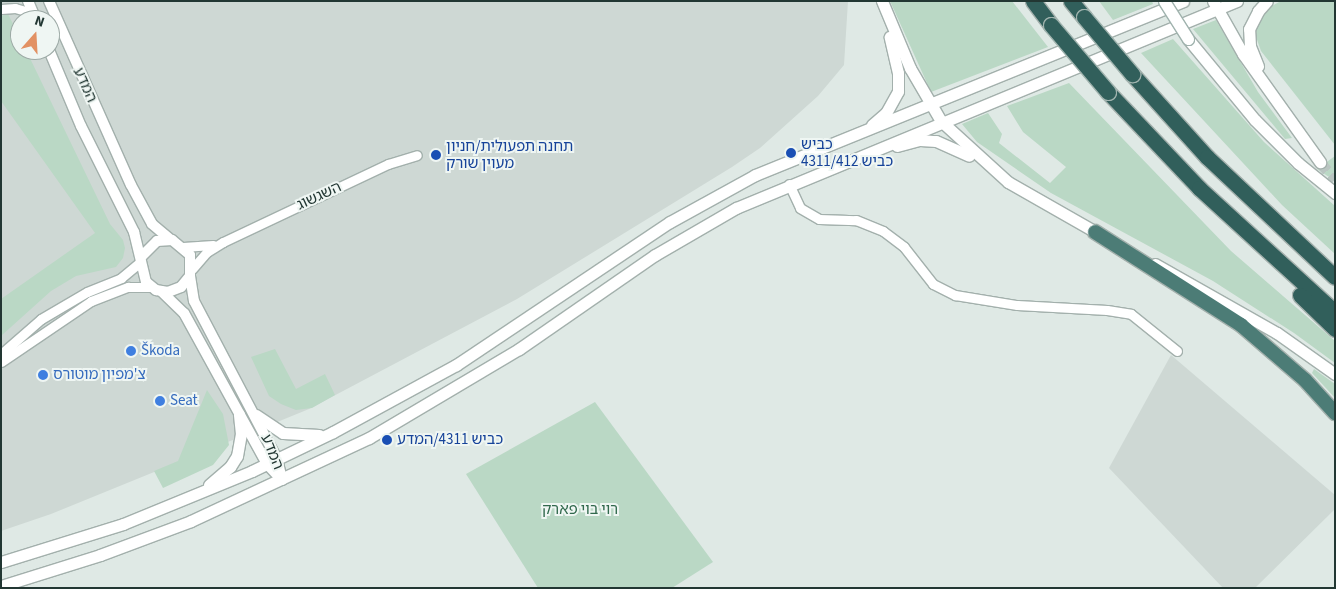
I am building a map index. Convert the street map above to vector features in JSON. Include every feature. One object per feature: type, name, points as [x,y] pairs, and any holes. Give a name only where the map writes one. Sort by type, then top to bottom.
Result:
[{"type":"highway","points":[[1033,1],[1108,92],[1160,149],[1335,329]]},
{"type":"highway","points":[[1071,1],[1086,10],[1128,69],[1207,157],[1335,277]]},
{"type":"highway","points":[[1160,149],[1335,312]]},
{"type":"highway","points":[[1096,232],[1241,325],[1305,380],[1335,413]]},
{"type":"main road","points":[[882,1],[901,50],[929,104],[941,121],[993,171]]},
{"type":"main road","points":[[862,133],[886,113],[898,90],[898,73],[882,1]]},
{"type":"main road","points":[[1164,1],[1188,39],[1262,127],[1335,193]]},
{"type":"main road","points":[[1,562],[123,524],[196,495],[333,432],[487,346],[663,226],[710,198],[755,175],[1183,1]]},
{"type":"main road","points":[[1,586],[157,534],[282,480],[402,419],[519,348],[685,236],[736,208],[1215,5],[1238,1]]},
{"type":"main road","points":[[1268,1],[1254,17],[1248,36],[1253,56],[1277,103]]},
{"type":"main road","points":[[1215,5],[1277,103],[1320,162]]},
{"type":"main road","points":[[868,152],[920,140],[936,141],[961,151],[1096,232],[1230,305],[1335,374]]},
{"type":"main road","points":[[196,495],[221,475],[237,456],[241,434],[239,414]]},
{"type":"main road","points":[[256,415],[274,428],[290,435],[314,436],[333,432]]},
{"type":"street","name":"המדע","points":[[49,1],[143,209],[159,232],[172,240]]},
{"type":"street","points":[[1,8],[15,8],[19,10]]},
{"type":"street","name":"המדע","points":[[53,60],[84,133],[130,223],[141,260]]},
{"type":"street","name":"השגשוג","points":[[191,273],[207,252],[223,242],[388,164],[417,155]]},
{"type":"street","points":[[789,184],[800,208],[819,219],[856,220],[883,231],[904,247],[933,284],[955,295],[1017,304],[1107,310],[1131,314],[1177,351]]},
{"type":"street","points":[[1,354],[42,319],[87,292],[121,278],[141,260],[157,241],[172,240],[183,247],[190,255],[191,273],[175,290],[161,291],[151,287],[128,287],[91,301],[1,362]]},
{"type":"street","name":"השגשוג","points":[[183,247],[202,248],[223,242]]},
{"type":"street","points":[[141,260],[142,276],[151,287]]},
{"type":"street","name":"המדע","points":[[191,273],[194,301],[256,415],[272,461]]},
{"type":"street","name":"המדע","points":[[161,291],[184,313],[239,414],[272,461],[282,480]]},
{"type":"shaded area","points":[[1,1],[848,1],[844,65],[818,96],[760,148],[732,167],[517,299],[309,409],[51,514],[1,531]]},
{"type":"shaded area","points":[[1171,355],[1335,495],[1335,509],[1255,588],[1223,588],[1109,468]]},
{"type":"green space","points":[[890,1],[1012,1],[1048,47],[931,92]]},
{"type":"green space","points":[[1099,1],[1152,1],[1153,4],[1113,20]]},
{"type":"green space","points":[[1281,1],[1335,1],[1335,145],[1261,51],[1255,34],[1260,19],[1270,7]]},
{"type":"green space","points":[[8,14],[10,18],[10,60],[31,60],[110,224],[123,240],[125,248],[123,258],[116,267],[76,276],[51,291],[1,336],[1,299],[95,233],[1,101],[1,16]]},
{"type":"green space","points":[[1216,20],[1258,92],[1292,138],[1285,139],[1193,29]]},
{"type":"green space","points":[[1173,39],[1264,142],[1335,206],[1335,254],[1282,205],[1141,53]]},
{"type":"green space","points":[[1069,83],[1231,251],[1335,341],[1335,363],[1294,333],[1213,281],[1051,193],[977,142],[962,124],[988,113],[1002,134],[999,143],[1050,183],[1066,167],[1023,132],[1007,106]]},
{"type":"green space","points":[[1335,156],[1335,181],[1317,169]]},
{"type":"green space","points":[[275,349],[296,389],[325,374],[335,395],[312,408],[296,410],[281,404],[269,396],[251,357]]},
{"type":"green space","points":[[1314,369],[1335,384],[1335,398],[1312,373]]},
{"type":"green space","points":[[207,390],[223,414],[229,445],[213,465],[163,488],[154,471],[178,461]]},
{"type":"green space","name":"רוי בוי פארק","points":[[595,402],[713,562],[672,588],[538,588],[466,474]]},
{"type":"tunnel","points":[[1320,162],[1335,179]]},
{"type":"place","name":"כביש 4311/כביש 412","points":[[791,153]]},
{"type":"place","name":"תחנה תפעולית/חניון מעוין שורק","points":[[436,155]]},
{"type":"place","name":"Škoda","points":[[131,351]]},
{"type":"place","name":"צ'מפיון מוטורס","points":[[43,375]]},
{"type":"place","name":"Seat","points":[[160,401]]},
{"type":"place","name":"כביש 4311/המדע","points":[[387,440]]}]
